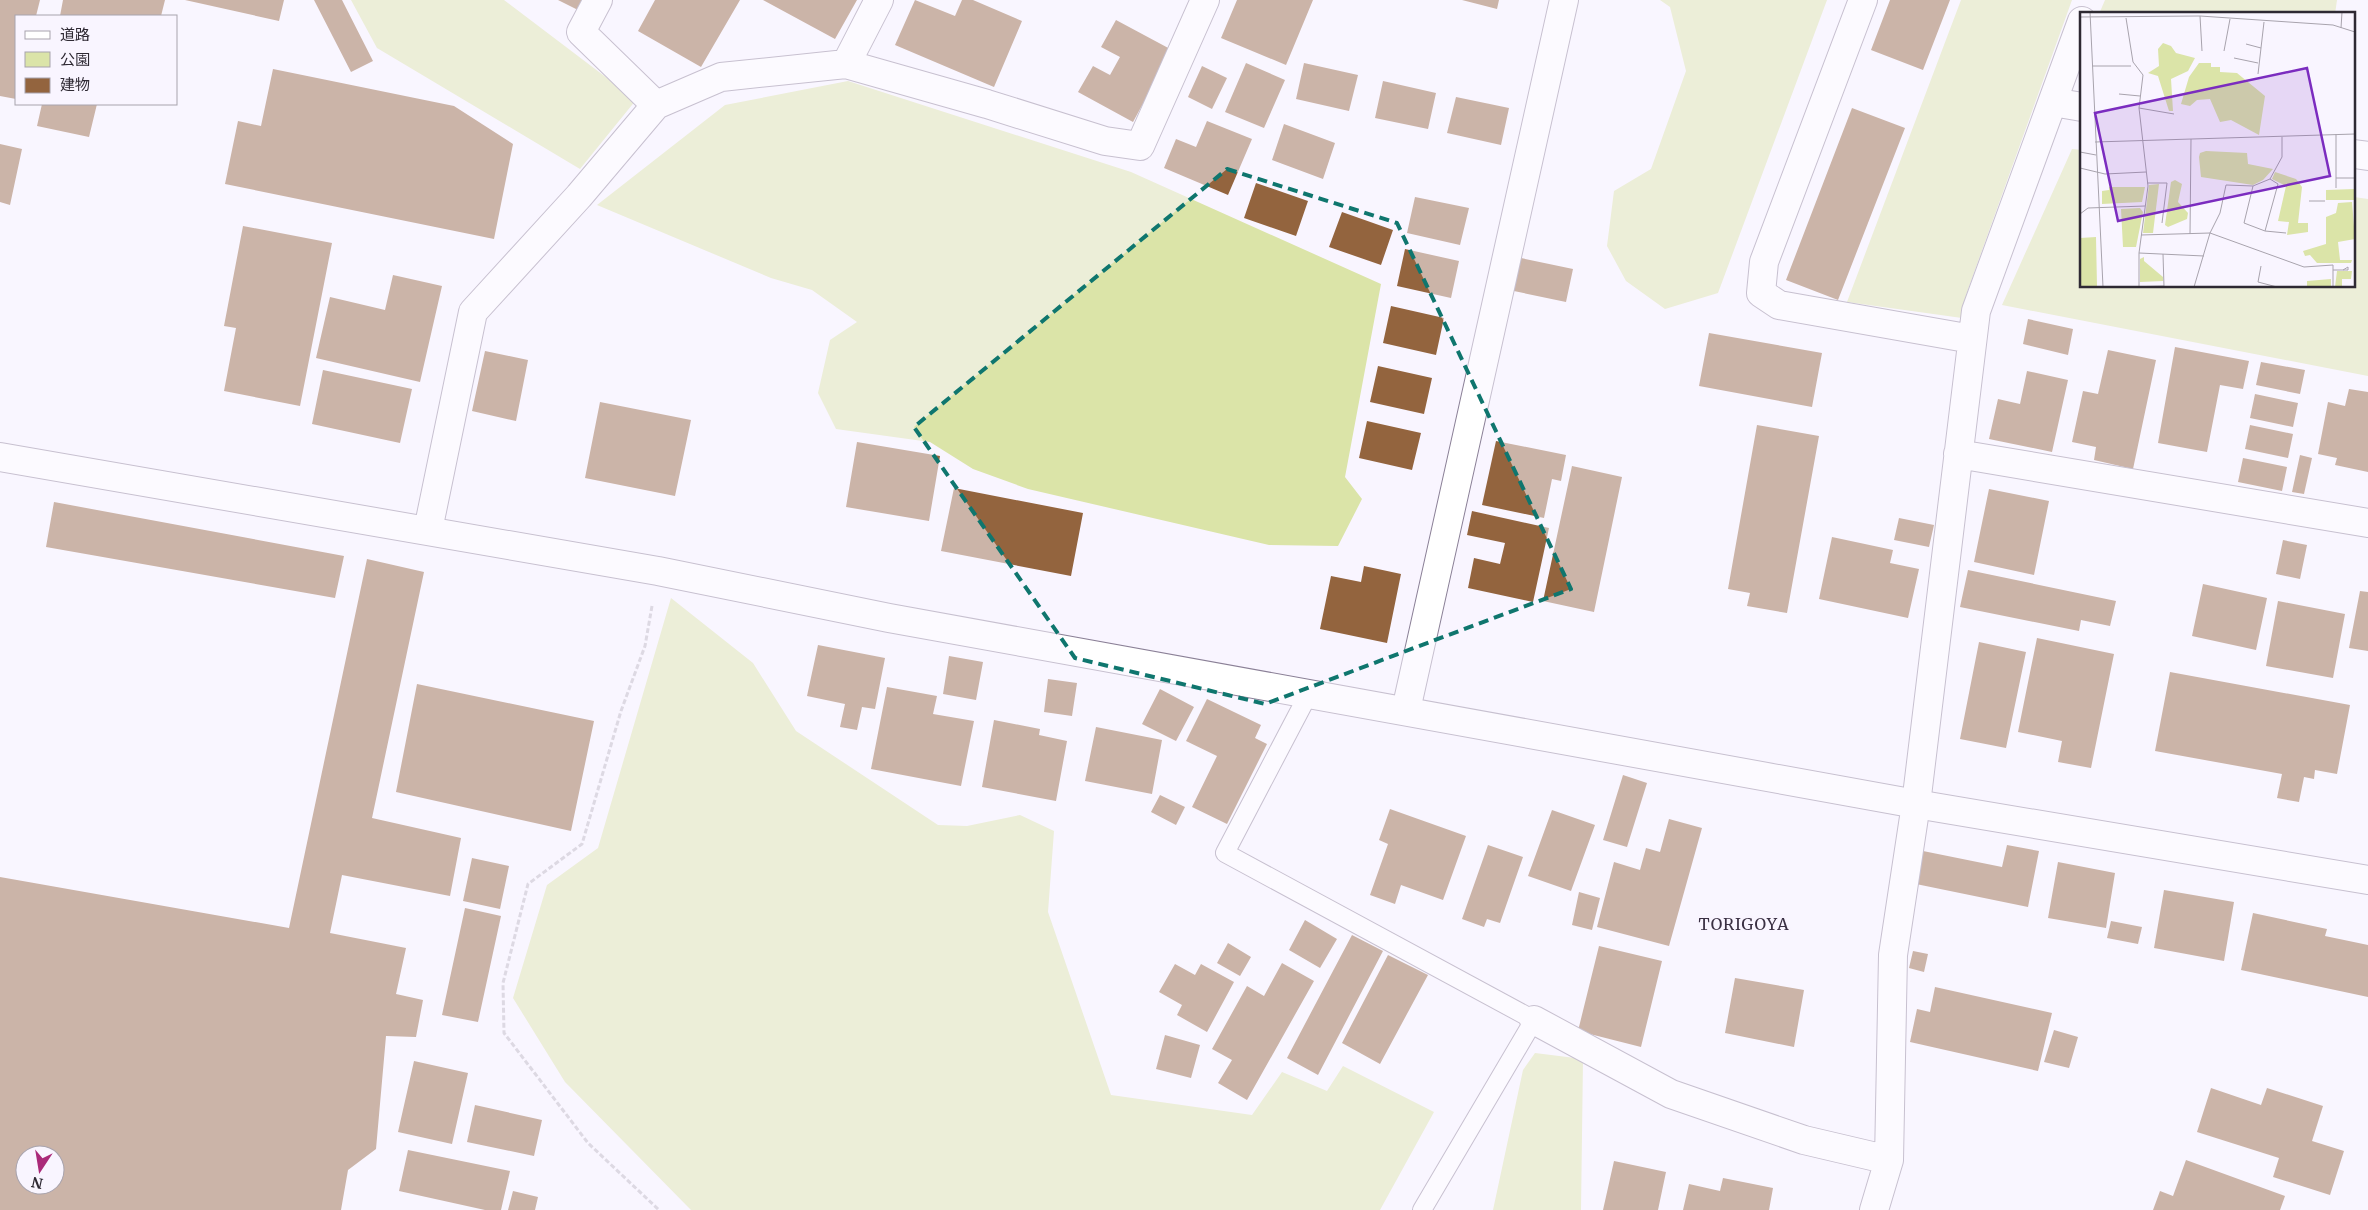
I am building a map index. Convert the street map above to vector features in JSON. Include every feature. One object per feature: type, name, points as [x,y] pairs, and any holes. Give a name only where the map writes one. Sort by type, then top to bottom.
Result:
[{"type":"street","points":[[598,0],[581,32],[656,105]]},
{"type":"street","points":[[846,64],[879,0]]},
{"type":"street","points":[[428,530],[473,312],[579,196],[656,105],[721,77],[846,64],[987,104],[1105,141],[1140,146],[1205,0]]},
{"type":"street","points":[[1406,710],[1564,0]]},
{"type":"street","points":[[1863,0],[1764,262],[1761,293],[1779,305],[1972,339]]},
{"type":"street","points":[[2085,12],[2089,0]]},
{"type":"street","points":[[1874,1210],[1889,1160],[1893,955],[1916,804],[1976,311],[2080,27]]},
{"type":"street","points":[[2053,102],[2080,107]]},
{"type":"street","points":[[1958,454],[2368,523]]},
{"type":"street","points":[[0,457],[658,571],[890,618],[1406,710],[1916,804],[2368,880]]},
{"type":"street","points":[[1534,1020],[1671,1094],[1804,1140],[1889,1160]]},
{"type":"lane","points":[[1309,693],[1225,853],[1534,1020],[1422,1210]]},
{"type":"path","points":[[658,571],[645,646],[621,711],[582,844],[528,884],[503,983],[504,1033],[588,1143],[659,1210]]},
{"type":"highlighted area","points":[[1227,169],[1397,223],[1571,589],[1265,704],[1075,658],[914,427]]},
{"type":"green space","points":[[351,0],[504,0],[636,100],[580,169],[377,48]]},
{"type":"green space","points":[[1660,0],[1827,0],[1718,293],[1665,309],[1626,281],[1607,246],[1614,191],[1651,169],[1686,71],[1670,7]]},
{"type":"green space","points":[[1961,0],[2072,0],[1966,295],[1962,318],[1847,302]]},
{"type":"green space","points":[[2105,0],[2337,0],[2335,12],[2100,12]]},
{"type":"green space","points":[[848,81],[1131,172],[1381,284],[1345,477],[1362,499],[1338,546],[1269,545],[1028,489],[973,469],[930,442],[836,429],[818,393],[830,340],[857,322],[812,290],[771,278],[597,205],[725,105]]},
{"type":"green space","points":[[2072,149],[2080,150],[2080,288],[2356,288],[2356,197],[2368,199],[2368,376],[2002,305]]},
{"type":"green space","points":[[671,598],[753,663],[796,731],[938,825],[967,826],[1020,815],[1054,831],[1048,912],[1111,1095],[1252,1115],[1282,1072],[1327,1091],[1343,1066],[1434,1112],[1380,1210],[691,1210],[565,1082],[513,998],[547,885],[598,848]]},
{"type":"green space","points":[[1535,1053],[1583,1059],[1581,1210],[1493,1210],[1523,1070]]},
{"type":"building","points":[[0,0],[40,0],[36,15],[15,15],[15,99],[0,96]]},
{"type":"building","points":[[63,0],[165,0],[161,15],[60,15]]},
{"type":"building","points":[[185,0],[284,0],[279,21]]},
{"type":"building","points":[[314,0],[342,0],[373,61],[351,72]]},
{"type":"building","points":[[558,0],[585,0],[580,11]]},
{"type":"building","points":[[655,0],[740,0],[701,67],[638,31]]},
{"type":"building","points":[[763,0],[857,0],[835,39]]},
{"type":"building","points":[[915,0],[955,16],[962,0],[973,0],[1022,21],[994,87],[895,45]]},
{"type":"building","points":[[1237,0],[1313,0],[1286,65],[1221,38]]},
{"type":"building","points":[[1462,0],[1499,0],[1497,9]]},
{"type":"building","points":[[1890,0],[1950,0],[1923,70],[1871,50]]},
{"type":"building","points":[[1116,20],[1172,50],[1133,122],[1078,92],[1093,66],[1110,75],[1120,57],[1101,47]]},
{"type":"building","points":[[1246,63],[1285,80],[1264,128],[1225,112]]},
{"type":"building","points":[[1304,63],[1358,75],[1349,111],[1296,99]]},
{"type":"building","points":[[1202,66],[1227,78],[1212,109],[1188,97]]},
{"type":"building","points":[[273,69],[454,106],[513,144],[494,239],[225,184],[238,121],[261,126]]},
{"type":"building","points":[[1383,81],[1436,93],[1428,129],[1375,118]]},
{"type":"building","points":[[1456,97],[1509,108],[1501,145],[1447,133]]},
{"type":"building","points":[[42,105],[97,105],[89,137],[37,126]]},
{"type":"building","points":[[1852,108],[1905,128],[1838,300],[1786,280]]},
{"type":"building","points":[[1207,121],[1252,139],[1228,195],[1164,168],[1176,139],[1196,147]]},
{"type":"building","points":[[1284,124],[1335,143],[1323,179],[1272,160]]},
{"type":"building","points":[[0,144],[22,149],[10,205],[0,202]]},
{"type":"building","points":[[1256,183],[1308,201],[1296,236],[1244,218]]},
{"type":"building","points":[[1415,197],[1469,208],[1460,245],[1407,233]]},
{"type":"building","points":[[1342,212],[1393,230],[1381,265],[1329,247]]},
{"type":"building","points":[[243,226],[332,243],[300,406],[224,391],[236,328],[224,326]]},
{"type":"building","points":[[1405,249],[1459,261],[1451,298],[1397,286]]},
{"type":"building","points":[[1516,257],[1573,269],[1566,302],[1509,290]]},
{"type":"building","points":[[393,275],[442,286],[420,382],[316,358],[330,297],[385,310]]},
{"type":"building","points":[[1391,306],[1444,318],[1436,355],[1383,343]]},
{"type":"building","points":[[2028,319],[2073,329],[2068,355],[2023,344]]},
{"type":"building","points":[[1709,333],[1822,353],[1812,407],[1699,386]]},
{"type":"building","points":[[2175,347],[2249,361],[2243,389],[2220,385],[2207,452],[2158,443]]},
{"type":"building","points":[[2108,350],[2156,360],[2133,469],[2094,460],[2096,447],[2072,442],[2083,391],[2098,394]]},
{"type":"building","points":[[485,351],[528,360],[516,421],[472,411]]},
{"type":"building","points":[[2261,362],[2305,370],[2300,394],[2256,385]]},
{"type":"building","points":[[1378,366],[1432,378],[1424,414],[1370,402]]},
{"type":"building","points":[[323,370],[412,389],[400,443],[312,424]]},
{"type":"building","points":[[2027,371],[2068,380],[2052,452],[1989,439],[1998,399],[2020,404]]},
{"type":"building","points":[[2349,389],[2368,392],[2368,472],[2335,465],[2337,458],[2318,454],[2328,402],[2345,406]]},
{"type":"building","points":[[2255,394],[2298,403],[2293,427],[2250,418]]},
{"type":"building","points":[[600,402],[691,420],[675,496],[585,478]]},
{"type":"building","points":[[1367,421],[1421,433],[1412,470],[1359,458]]},
{"type":"building","points":[[1757,425],[1819,436],[1787,613],[1747,606],[1750,593],[1728,589]]},
{"type":"building","points":[[2250,425],[2293,434],[2288,458],[2245,449]]},
{"type":"building","points":[[1496,441],[1566,455],[1561,481],[1552,479],[1544,518],[1482,505]]},
{"type":"building","points":[[857,442],[940,456],[929,521],[846,507]]},
{"type":"building","points":[[2300,455],[2312,458],[2304,494],[2292,492]]},
{"type":"building","points":[[2243,458],[2287,467],[2282,491],[2238,482]]},
{"type":"building","points":[[1572,466],[1622,477],[1594,612],[1543,601]]},
{"type":"building","points":[[954,488],[1083,513],[1071,576],[941,551]]},
{"type":"building","points":[[1989,489],[2049,501],[2034,575],[1974,562]]},
{"type":"building","points":[[54,502],[344,556],[335,598],[46,547]]},
{"type":"building","points":[[1472,511],[1549,528],[1533,602],[1468,588],[1474,558],[1500,564],[1505,543],[1467,535]]},
{"type":"building","points":[[1899,518],[1934,525],[1929,547],[1894,540]]},
{"type":"building","points":[[1832,537],[1893,550],[1890,563],[1919,569],[1908,618],[1819,599]]},
{"type":"building","points":[[2283,540],[2307,545],[2300,579],[2276,574]]},
{"type":"building","points":[[367,559],[424,572],[372,818],[461,838],[450,896],[342,875],[330,933],[406,948],[396,994],[423,1000],[416,1037],[386,1036],[376,1149],[348,1170],[341,1210],[0,1210],[0,877],[289,928]]},
{"type":"building","points":[[1364,566],[1401,574],[1387,643],[1320,629],[1331,576],[1361,582]]},
{"type":"building","points":[[1968,570],[2116,601],[2110,626],[2081,620],[2079,631],[1960,607]]},
{"type":"building","points":[[2203,584],[2267,598],[2256,650],[2192,636]]},
{"type":"building","points":[[2360,591],[2368,592],[2368,651],[2349,648]]},
{"type":"building","points":[[2278,601],[2345,614],[2333,678],[2266,666]]},
{"type":"building","points":[[2037,638],[2114,654],[2091,768],[2058,762],[2062,741],[2018,732]]},
{"type":"building","points":[[1979,642],[2026,652],[2006,748],[1960,739]]},
{"type":"building","points":[[818,645],[885,658],[875,709],[862,707],[857,730],[840,727],[845,704],[807,696]]},
{"type":"building","points":[[949,656],[983,662],[976,700],[943,694]]},
{"type":"building","points":[[2170,672],[2350,705],[2337,774],[2315,770],[2314,779],[2304,777],[2299,802],[2277,798],[2282,774],[2155,751]]},
{"type":"building","points":[[1048,679],[1077,683],[1072,716],[1044,712]]},
{"type":"building","points":[[417,684],[594,721],[571,831],[396,792]]},
{"type":"building","points":[[887,687],[937,696],[933,714],[974,721],[961,786],[871,769]]},
{"type":"building","points":[[1160,689],[1194,707],[1176,741],[1142,724]]},
{"type":"building","points":[[1207,699],[1261,725],[1255,738],[1267,744],[1227,824],[1192,807],[1217,756],[1186,741]]},
{"type":"building","points":[[994,720],[1040,729],[1039,735],[1067,741],[1056,801],[982,787]]},
{"type":"building","points":[[1096,727],[1162,740],[1152,794],[1085,781]]},
{"type":"building","points":[[1623,775],[1647,783],[1627,847],[1603,840]]},
{"type":"building","points":[[1160,795],[1185,807],[1176,825],[1151,812]]},
{"type":"building","points":[[1390,809],[1466,836],[1443,900],[1401,885],[1395,904],[1370,895],[1388,844],[1379,840]]},
{"type":"building","points":[[1552,810],[1595,825],[1571,891],[1528,876]]},
{"type":"building","points":[[1669,819],[1702,828],[1669,946],[1597,927],[1614,862],[1640,870],[1646,848],[1660,852]]},
{"type":"building","points":[[1488,845],[1523,857],[1500,923],[1487,919],[1484,927],[1462,919]]},
{"type":"building","points":[[2007,845],[2039,851],[2028,907],[1916,884],[1923,851],[2002,867]]},
{"type":"building","points":[[472,858],[509,866],[500,909],[463,901]]},
{"type":"building","points":[[2058,862],[2115,873],[2106,928],[2048,918]]},
{"type":"building","points":[[2164,890],[2234,902],[2224,961],[2154,948]]},
{"type":"building","points":[[1579,892],[1600,898],[1592,930],[1572,925]]},
{"type":"building","points":[[465,908],[501,916],[478,1022],[442,1015]]},
{"type":"building","points":[[2253,913],[2327,929],[2325,936],[2368,945],[2368,997],[2241,970]]},
{"type":"building","points":[[1305,920],[1337,939],[1320,968],[1289,950]]},
{"type":"building","points":[[2111,921],[2142,927],[2138,944],[2107,938]]},
{"type":"building","points":[[1352,935],[1383,951],[1318,1075],[1287,1058]]},
{"type":"building","points":[[1228,943],[1251,957],[1240,976],[1217,963]]},
{"type":"building","points":[[1599,946],[1662,961],[1641,1047],[1578,1031]]},
{"type":"building","points":[[1913,951],[1928,954],[1924,972],[1909,968]]},
{"type":"building","points":[[1388,955],[1428,975],[1380,1064],[1342,1043]]},
{"type":"building","points":[[1282,963],[1314,981],[1247,1100],[1218,1083],[1232,1060],[1212,1049],[1247,986],[1264,996]]},
{"type":"building","points":[[1175,964],[1195,975],[1201,964],[1234,982],[1207,1032],[1177,1015],[1182,1005],[1159,992]]},
{"type":"building","points":[[1735,978],[1804,990],[1794,1047],[1725,1033]]},
{"type":"building","points":[[1935,987],[2052,1013],[2038,1071],[1910,1042],[1917,1009],[1930,1012]]},
{"type":"building","points":[[2054,1030],[2078,1037],[2069,1068],[2044,1062]]},
{"type":"building","points":[[1165,1035],[1200,1045],[1191,1078],[1156,1069]]},
{"type":"building","points":[[414,1061],[468,1073],[452,1144],[398,1132]]},
{"type":"building","points":[[2211,1088],[2261,1105],[2267,1088],[2323,1106],[2312,1141],[2344,1151],[2330,1195],[2273,1177],[2279,1158],[2197,1132]]},
{"type":"building","points":[[475,1105],[542,1120],[534,1156],[467,1142]]},
{"type":"building","points":[[408,1150],[510,1171],[501,1210],[485,1210],[399,1191]]},
{"type":"building","points":[[2186,1160],[2285,1196],[2280,1210],[2153,1210],[2160,1191],[2173,1196]]},
{"type":"building","points":[[1614,1161],[1666,1172],[1658,1210],[1603,1210]]},
{"type":"building","points":[[1723,1178],[1773,1188],[1769,1210],[1683,1210],[1689,1184],[1720,1191]]},
{"type":"building","points":[[513,1191],[538,1197],[535,1210],[508,1210]]},
{"type":"district","name":"TORIGOYA","points":[[1744,924]]}]
